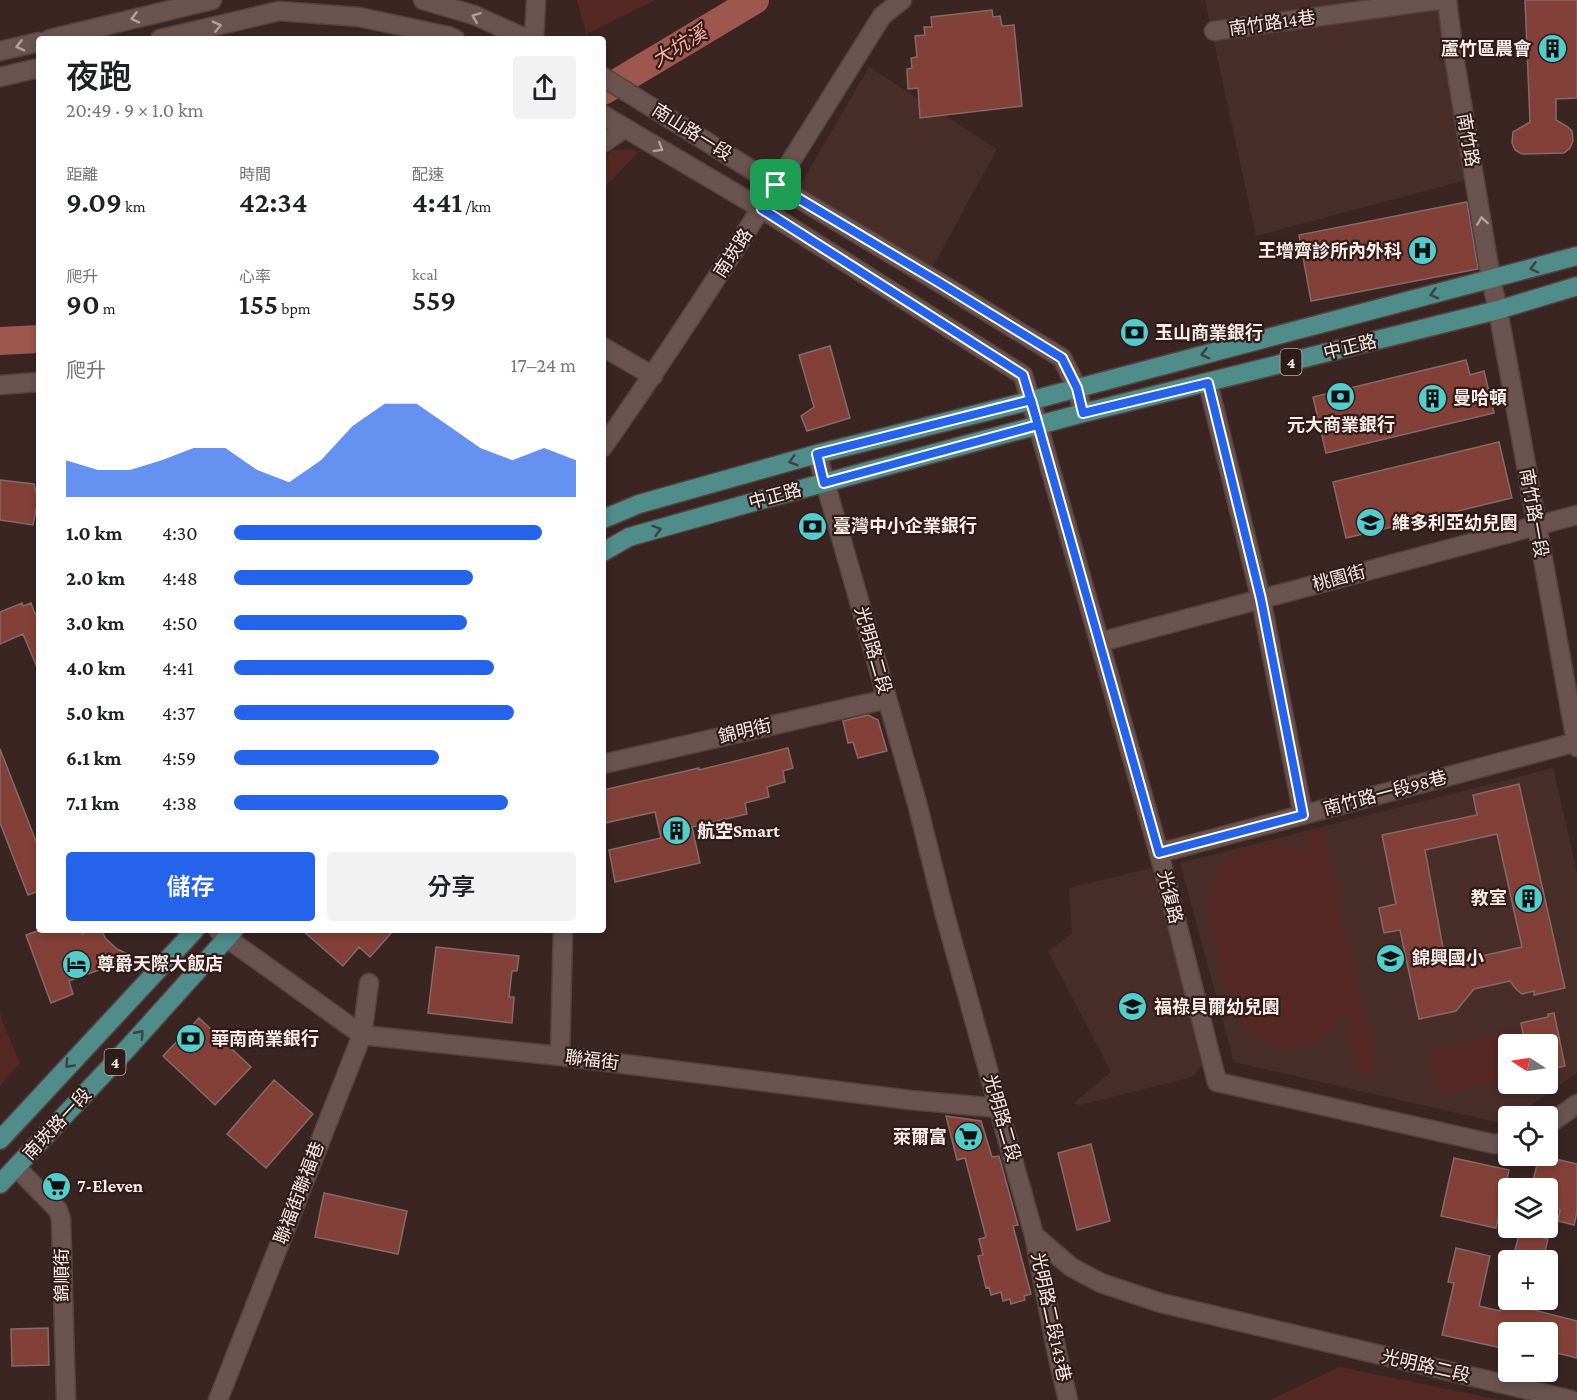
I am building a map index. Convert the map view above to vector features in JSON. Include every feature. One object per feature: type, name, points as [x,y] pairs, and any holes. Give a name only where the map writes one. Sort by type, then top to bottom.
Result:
[{"type":"main road","name":"中正路","points":[[606,518],[639,504],[817,454],[1577,256]]},
{"type":"main road","name":"中正路","points":[[606,550],[629,537],[824,483],[1083,413],[1498,310],[1577,286]]},
{"type":"main road","name":"南崁路一段","points":[[0,1140],[192,933]]},
{"type":"main road","name":"南崁路一段","points":[[0,1184],[127,1049],[227,933]]},
{"type":"street","points":[[62,36],[212,0]]},
{"type":"street","points":[[423,0],[474,15],[520,36]]},
{"type":"street","points":[[534,36],[536,0]]},
{"type":"street","name":"南崁路","points":[[606,443],[762,209],[882,16],[902,0]]},
{"type":"street","name":"南竹路14巷","points":[[1214,32],[1438,0]]},
{"type":"street","name":"南竹路","points":[[1447,0],[1454,56],[1491,279]]},
{"type":"street","points":[[173,36],[279,11],[359,17],[448,36]]},
{"type":"street","points":[[0,51],[36,43]]},
{"type":"street","points":[[0,77],[36,69]]},
{"type":"street","name":"南山路一段","points":[[606,79],[1062,358],[1077,388],[1083,413]]},
{"type":"street","name":"南山路一段","points":[[606,117],[762,209],[1023,375],[1038,425]]},
{"type":"street","points":[[606,141],[625,128]]},
{"type":"street","name":"南竹路一段","points":[[1491,279],[1577,744]]},
{"type":"street","points":[[606,349],[652,376]]},
{"type":"street","points":[[0,385],[36,382]]},
{"type":"street","points":[[1208,383],[1261,599],[1303,815]]},
{"type":"street","name":"光復路","points":[[1038,425],[1159,853],[1217,1082],[1498,1143]]},
{"type":"street","name":"光明路二段","points":[[817,454],[917,802],[1034,1235],[1071,1267],[1101,1283],[1161,1303],[1571,1400]]},
{"type":"street","name":"桃園街","points":[[1100,642],[1577,515]]},
{"type":"street","name":"錦明街","points":[[606,763],[887,699]]},
{"type":"street","name":"南竹路一段98巷","points":[[1159,853],[1577,744]]},
{"type":"street","name":"聯福街","points":[[227,933],[362,1035],[560,1056],[910,1100],[998,1108]]},
{"type":"street","points":[[560,1056],[562,933]]},
{"type":"street","name":"聯福街聯福巷","points":[[219,1400],[362,1035],[369,983]]},
{"type":"street","points":[[1558,1118],[1577,1104]]},
{"type":"street","name":"錦順街","points":[[16,1167],[58,1210],[61,1219],[66,1400]]},
{"type":"street","name":"光明路二段143巷","points":[[1034,1235],[1068,1400]]},
{"type":"shaded area","points":[[577,0],[655,0],[586,34]]},
{"type":"shaded area","points":[[1205,0],[1445,0],[1471,180],[1256,236]]},
{"type":"shaded area","points":[[869,67],[997,149],[932,268],[796,192]]},
{"type":"shaded area","points":[[632,149],[638,153],[606,186],[606,155],[613,150]]},
{"type":"shaded area","name":"錦興國小","points":[[1553,768],[1577,872],[1577,1073],[1558,1086],[1558,1034],[1498,1034],[1498,1094],[1547,1094],[1530,1106],[1498,1106],[1498,1122],[1496,1122],[1234,1062],[1180,863]]},
{"type":"shaded area","points":[[1323,829],[1377,1072],[1359,1076],[1345,1015],[1320,1039],[1298,1047],[1276,1045],[1266,1041],[1256,1036],[1239,1020],[1228,998],[1211,919],[1210,900],[1214,881],[1232,857],[1251,847],[1265,844],[1298,849],[1311,855],[1306,834]]},
{"type":"shaded area","name":"福祿貝爾幼兒園","points":[[1151,868],[1204,1063],[1192,1077],[1080,1105],[1074,1103],[1111,1072],[1048,951],[1072,934],[1069,888]]},
{"type":"shaded area","points":[[0,1010],[2,1021],[20,1063],[0,1086]]},
{"type":"shaded area","points":[[1498,1035],[1498,1082],[1440,1095],[1430,1051]]},
{"type":"shaded area","points":[[1340,1367],[1500,1400],[1270,1400]]},
{"type":"building","name":"蘆竹區農會","points":[[1525,0],[1577,0],[1577,98],[1556,99],[1556,120],[1572,131],[1573,141],[1564,153],[1522,154],[1515,150],[1512,143],[1513,132],[1530,122]]},
{"type":"building","points":[[992,10],[993,17],[1000,16],[1002,26],[1014,25],[1022,106],[920,118],[918,88],[908,89],[907,69],[912,68],[911,58],[917,57],[915,36],[925,35],[924,27],[932,27],[931,17]]},
{"type":"building","points":[[1467,202],[1478,269],[1311,301],[1299,235]]},
{"type":"building","points":[[830,346],[850,418],[807,431],[801,416],[814,407],[799,355]]},
{"type":"building","name":"曼哈頓","points":[[1466,360],[1470,375],[1484,371],[1494,413],[1326,453],[1313,397]]},
{"type":"building","points":[[1499,442],[1512,498],[1346,538],[1333,482]]},
{"type":"building","points":[[0,480],[34,484],[36,510],[33,525],[0,520]]},
{"type":"building","points":[[22,603],[23,606],[31,603],[36,614],[36,665],[23,634],[0,644],[0,612]]},
{"type":"building","points":[[868,715],[878,720],[887,751],[858,758],[853,742],[848,743],[843,721]]},
{"type":"building","points":[[788,748],[793,768],[783,771],[785,782],[767,787],[769,797],[745,803],[747,814],[692,827],[700,863],[615,882],[609,850],[661,838],[655,812],[606,823],[606,789],[699,768],[699,770]]},
{"type":"building","points":[[0,749],[36,841],[36,892],[28,895],[0,823]]},
{"type":"building","name":"教室","points":[[1519,784],[1565,988],[1534,995],[1534,991],[1522,994],[1510,981],[1474,989],[1456,1011],[1419,1019],[1400,930],[1384,933],[1379,908],[1396,904],[1382,835],[1477,815],[1473,795]],"holes":[[[1497,834],[1522,947],[1446,964],[1425,850]]]},
{"type":"building","name":"尊爵天際大飯店","points":[[36,931],[103,933],[105,938],[117,949],[134,957],[69,981],[73,994],[51,1003],[26,935]]},
{"type":"building","points":[[305,933],[391,933],[370,957],[359,947],[343,966]]},
{"type":"building","points":[[436,947],[519,956],[517,971],[512,971],[509,997],[514,997],[512,1023],[428,1013]]},
{"type":"building","points":[[1554,1013],[1565,1066],[1558,1068],[1558,1034],[1523,1034],[1521,1023],[1548,1017],[1548,1014]]},
{"type":"building","points":[[199,1018],[251,1067],[215,1105],[163,1056]]},
{"type":"building","points":[[274,1080],[313,1114],[266,1168],[227,1134]]},
{"type":"building","points":[[946,1116],[981,1121],[992,1157],[999,1156],[1018,1225],[1013,1226],[1031,1294],[1024,1296],[1025,1300],[1011,1304],[1010,1299],[1003,1301],[1001,1292],[991,1295],[989,1287],[986,1288],[978,1256],[983,1255],[979,1239],[986,1237],[965,1158],[957,1160]]},
{"type":"building","points":[[1091,1144],[1110,1221],[1077,1230],[1058,1153]]},
{"type":"building","points":[[1454,1158],[1509,1170],[1507,1178],[1498,1178],[1496,1228],[1441,1216]]},
{"type":"building","points":[[1558,1160],[1577,1164],[1577,1212],[1574,1225],[1558,1221],[1560,1210],[1558,1210],[1558,1178],[1534,1178],[1537,1166],[1558,1166]]},
{"type":"building","points":[[324,1193],[407,1211],[398,1254],[315,1237]]},
{"type":"building","points":[[1518,1238],[1548,1239],[1545,1250],[1515,1250]]},
{"type":"building","points":[[1456,1248],[1490,1256],[1479,1306],[1500,1311],[1534,1310],[1577,1321],[1577,1358],[1558,1353],[1558,1322],[1498,1322],[1498,1347],[1442,1335],[1454,1283],[1448,1282]]},
{"type":"building","points":[[48,1328],[49,1365],[12,1366],[11,1329]]},
{"type":"waterway","name":"大坑溪","points":[[606,89],[755,0]]},
{"type":"waterway","name":"大坑溪","points":[[0,341],[36,339]]},
{"type":"place","name":"蘆竹區農會","points":[[1552,49]]},
{"type":"place","name":"王增齊診所內外科","points":[[1423,251]]},
{"type":"place","name":"玉山商業銀行","points":[[1134,333]]},
{"type":"place","name":"元大商業銀行","points":[[1341,396]]},
{"type":"place","name":"曼哈頓","points":[[1432,398]]},
{"type":"place","name":"維多利亞幼兒園","points":[[1371,523]]},
{"type":"place","name":"臺灣中小企業銀行","points":[[812,526]]},
{"type":"place","name":"航空Smart","points":[[676,831]]},
{"type":"place","name":"教室","points":[[1528,898]]},
{"type":"place","name":"錦興國小","points":[[1391,958]]},
{"type":"place","name":"尊爵天際大飯店","points":[[76,964]]},
{"type":"place","name":"福祿貝爾幼兒園","points":[[1133,1007]]},
{"type":"place","name":"華南商業銀行","points":[[190,1039]]},
{"type":"place","name":"萊爾富","points":[[968,1137]]},
{"type":"place","name":"7-Eleven","points":[[56,1186]]},
{"type":"route","points":[[776,185],[762,209],[1023,375],[1031,400],[1038,425],[824,483],[817,454],[1031,400],[1159,853],[1303,815],[1261,599],[1208,383],[1083,413],[1077,388],[1062,358],[776,185]]}]
